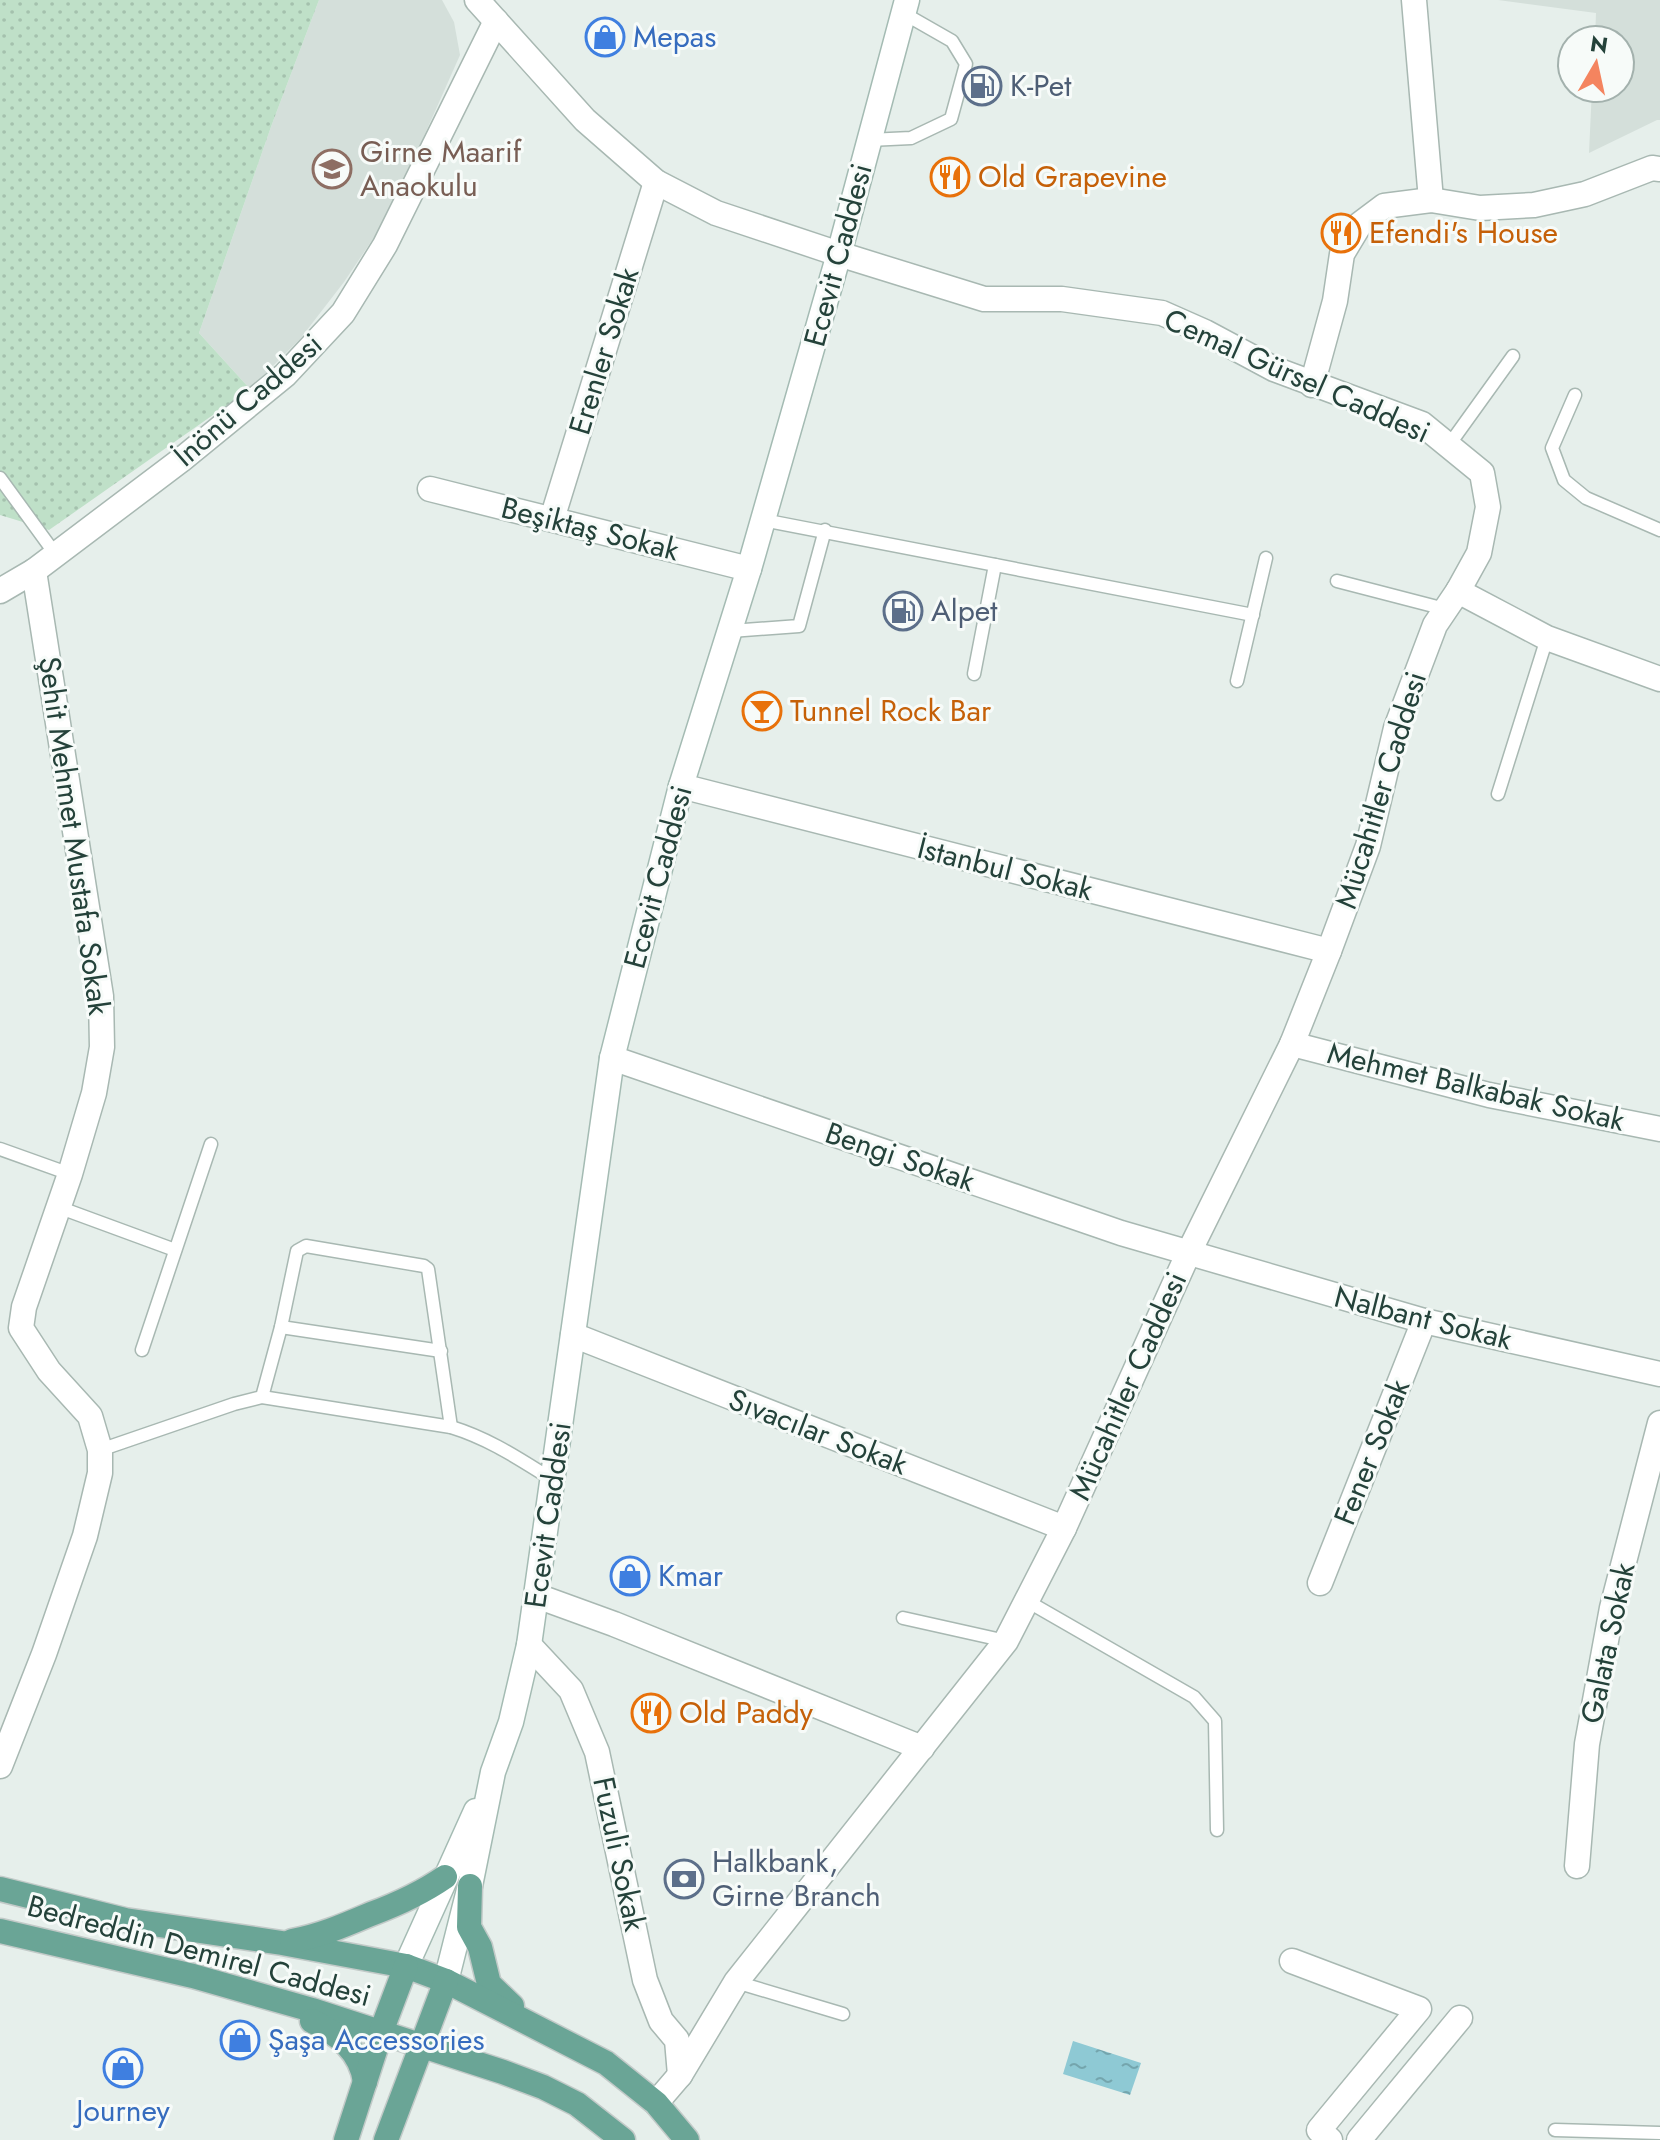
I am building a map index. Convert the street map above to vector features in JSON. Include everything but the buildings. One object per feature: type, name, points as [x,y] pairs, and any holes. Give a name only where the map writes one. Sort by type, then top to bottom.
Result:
[{"type":"main road","points":[[282,1943],[320,1934],[397,1904],[429,1889],[445,1877]]},
{"type":"main road","points":[[470,1886],[469,1927],[480,1947],[489,1984],[535,2026],[606,2063],[656,2103],[687,2140]]},
{"type":"main road","name":"Bedreddin Demirel Caddesi","points":[[0,1889],[125,1920],[282,1943],[406,1966],[446,1981],[535,2026]]},
{"type":"main road","name":"Bedreddin Demirel Caddesi","points":[[0,1931],[193,1976],[312,2010],[511,2074]]},
{"type":"main road","points":[[346,2140],[406,1966]]},
{"type":"main road","points":[[386,2140],[446,1981]]},
{"type":"main road","points":[[269,1999],[327,2028],[340,2039],[357,2056],[365,2082]]},
{"type":"main road","points":[[405,2093],[420,2075],[444,2066],[464,2064],[511,2074],[577,2104],[623,2140]]},
{"type":"street","name":"Cemal Gürsel Caddesi","points":[[477,0],[585,120],[656,182],[716,213],[984,299],[1062,299],[1162,313],[1274,369],[1422,424],[1482,473],[1488,507],[1479,553],[1452,600]]},
{"type":"street","points":[[1414,0],[1431,200]]},
{"type":"street","name":"Ecevit Caddesi","points":[[406,1966],[493,1772],[511,1722],[537,1596],[612,1058],[681,786],[749,569],[839,254],[905,7]]},
{"type":"street","name":"İnönü Caddesi","points":[[0,591],[34,571],[181,460],[285,375],[343,313],[385,245],[496,21]]},
{"type":"street","points":[[1312,385],[1335,301],[1342,254],[1360,224],[1384,206],[1431,200],[1480,208],[1534,205],[1585,194],[1652,168],[1660,169]]},
{"type":"street","name":"Erenler Sokak","points":[[552,519],[656,182]]},
{"type":"street","name":"Beşiktaş Sokak","points":[[430,489],[749,569]]},
{"type":"street","name":"Şehit Mehmet Mustafa Sokak","points":[[0,1766],[44,1654],[85,1536],[100,1473],[100,1450],[90,1416],[49,1371],[21,1328],[24,1307],[94,1093],[102,1047],[101,996],[34,571]]},
{"type":"street","points":[[1452,600],[1660,679]]},
{"type":"street","name":"Mücahitler Caddesi","points":[[656,2103],[680,2075],[736,1982],[1006,1641],[1064,1528],[1188,1254],[1292,1044],[1368,846],[1396,728],[1435,625],[1452,600]]},
{"type":"street","name":"İstanbul Sokak","points":[[681,786],[1329,951]]},
{"type":"street","name":"Mehmet Balkabak Sokak","points":[[1292,1044],[1489,1095],[1660,1129]]},
{"type":"street","name":"Bengi Sokak","points":[[612,1058],[1188,1254]]},
{"type":"street","name":"Nalbant Sokak","points":[[1188,1254],[1424,1321],[1660,1374]]},
{"type":"street","name":"Fener Sokak","points":[[1320,1583],[1424,1321]]},
{"type":"street","name":"Sıvacılar Sokak","points":[[573,1335],[1064,1528]]},
{"type":"street","name":"Galata Sokak","points":[[1577,1866],[1587,1744],[1609,1623],[1660,1423]]},
{"type":"street","points":[[537,1596],[922,1748]]},
{"type":"street","name":"Fuzuli Sokak","points":[[529,1645],[571,1690],[597,1752],[645,1980],[661,2021],[677,2040],[680,2075]]},
{"type":"street","name":"Ecevit Caddesi","points":[[446,1981],[470,1886],[493,1772]]},
{"type":"street","points":[[1292,1961],[1419,2009],[1319,2130],[1330,2140]]},
{"type":"street","points":[[1359,2140],[1460,2018]]},
{"type":"lane","points":[[869,140],[911,138],[951,119],[963,78],[966,64],[952,41],[905,7]]},
{"type":"lane","points":[[1449,445],[1513,356]]},
{"type":"lane","points":[[1575,395],[1552,448],[1564,480],[1586,498],[1660,530]]},
{"type":"lane","points":[[0,478],[56,555]]},
{"type":"lane","points":[[763,520],[1253,615]]},
{"type":"lane","points":[[731,631],[799,626],[825,530]]},
{"type":"lane","points":[[1237,681],[1266,558]]},
{"type":"lane","points":[[974,674],[995,565]]},
{"type":"lane","points":[[1337,581],[1452,600]]},
{"type":"lane","points":[[1498,794],[1547,638]]},
{"type":"lane","points":[[142,1350],[211,1144]]},
{"type":"lane","points":[[0,1149],[70,1174]]},
{"type":"lane","points":[[58,1207],[175,1250]]},
{"type":"lane","points":[[262,1397],[297,1251],[306,1246],[428,1269],[451,1427]]},
{"type":"lane","points":[[281,1327],[441,1351]]},
{"type":"lane","points":[[100,1450],[262,1397],[451,1427],[479,1436],[553,1480]]},
{"type":"lane","points":[[1027,1601],[1194,1697],[1215,1721],[1217,1830]]},
{"type":"lane","points":[[903,1618],[1006,1641]]},
{"type":"lane","points":[[736,1982],[843,2014]]},
{"type":"lane","points":[[1555,2130],[1660,2133]]},
{"type":"shaded area","name":"Girne Maarif Anaokulu","points":[[319,0],[442,0],[454,22],[460,55],[389,215],[344,282],[300,339],[250,389],[199,333]]},
{"type":"shaded area","points":[[1498,0],[1660,0],[1660,120],[1589,153],[1591,104],[1636,104],[1636,24],[1596,24],[1596,13]]},
{"type":"green space","points":[[0,0],[319,0],[199,333],[250,389],[49,530],[0,515]]},
{"type":"water","points":[[1073,2041],[1141,2063],[1130,2095],[1063,2074]]},
{"type":"place","name":"Mepas","points":[[605,37]]},
{"type":"place","name":"K-Pet","points":[[982,86]]},
{"type":"place","name":"Girne Maarif Anaokulu","points":[[332,169]]},
{"type":"place","name":"Old Grapevine","points":[[950,177]]},
{"type":"place","name":"Efendi's House","points":[[1341,233]]},
{"type":"place","name":"Alpet","points":[[903,611]]},
{"type":"place","name":"Tunnel Rock Bar","points":[[762,711]]},
{"type":"place","name":"Kmar","points":[[630,1576]]},
{"type":"place","name":"Old Paddy","points":[[651,1713]]},
{"type":"place","name":"Halkbank, Girne Branch","points":[[684,1879]]},
{"type":"place","name":"Şaşa Accessories","points":[[240,2040]]},
{"type":"place","name":"Journey","points":[[123,2068]]}]
